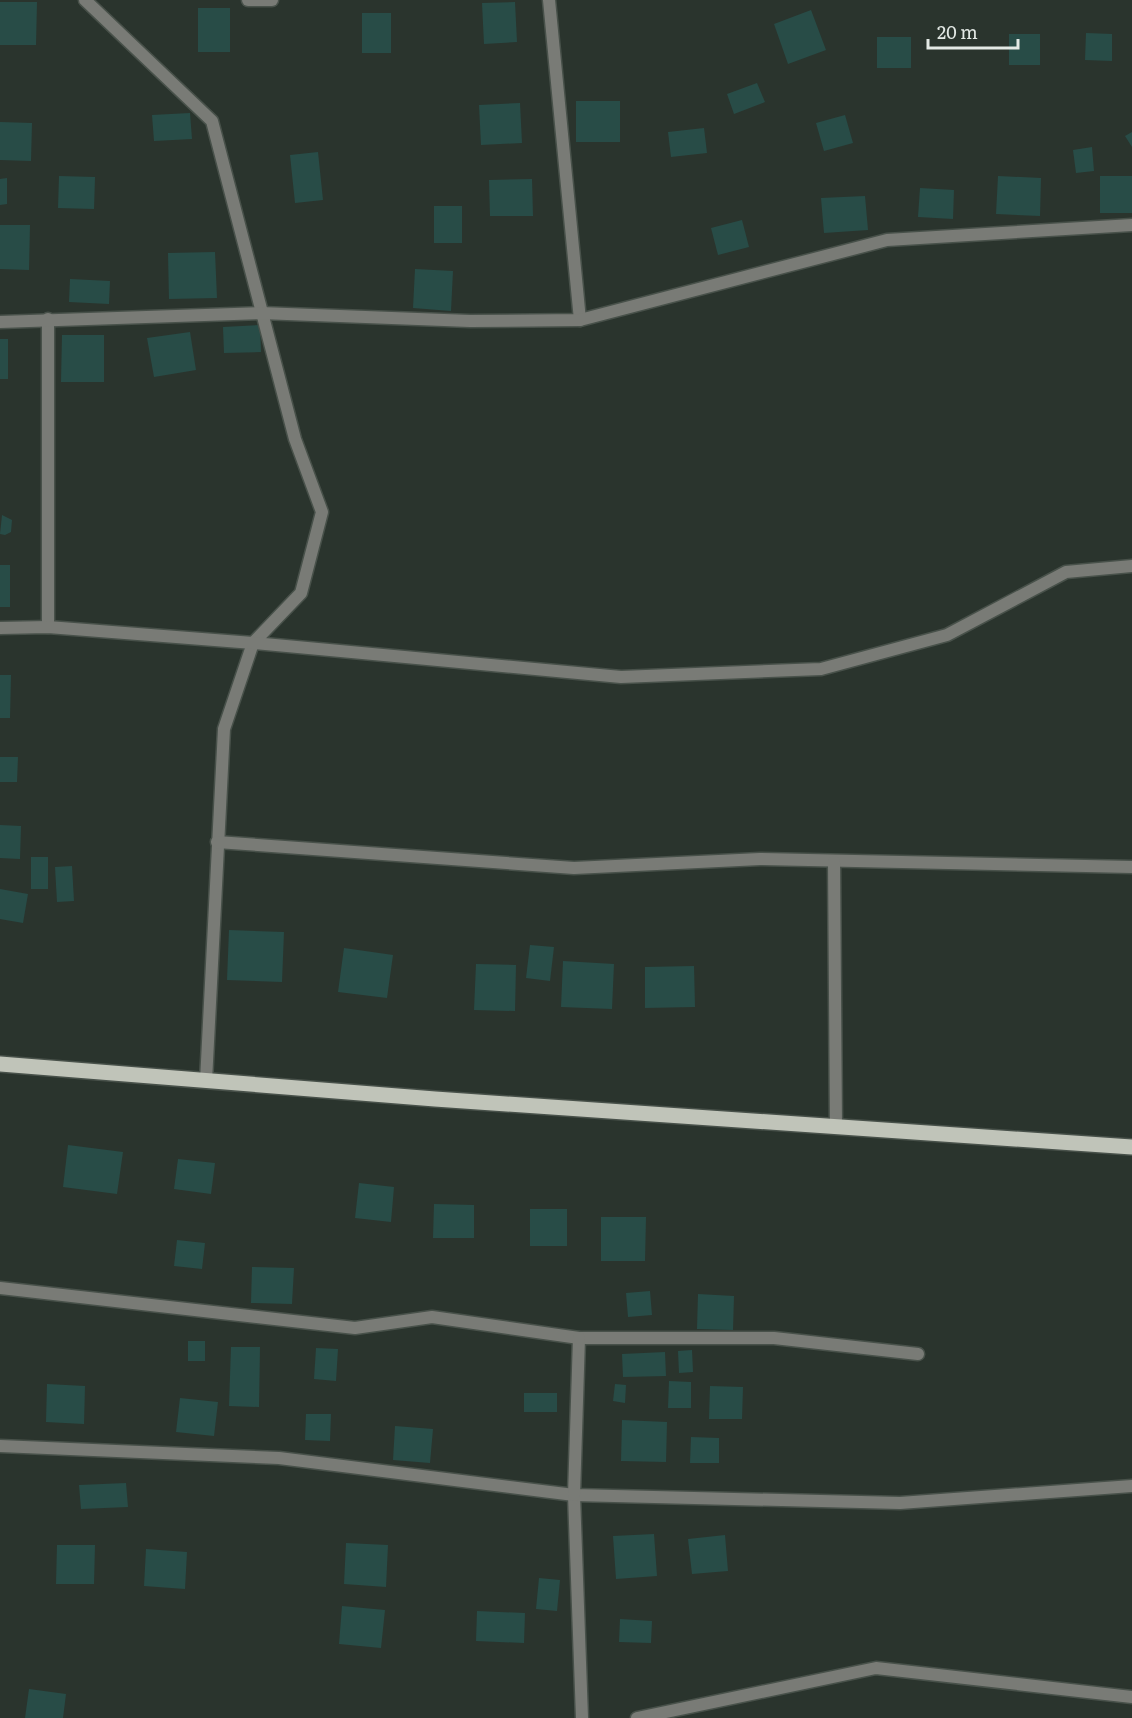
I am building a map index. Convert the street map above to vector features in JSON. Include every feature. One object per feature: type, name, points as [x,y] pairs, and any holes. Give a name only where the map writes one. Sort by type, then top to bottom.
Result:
[{"type":"main road","points":[[0,1064],[1132,1150]]},
{"type":"street","points":[[85,0],[212,121],[295,439],[322,512],[301,593],[253,643],[224,729],[206,1081]]},
{"type":"street","points":[[248,0],[272,0]]},
{"type":"street","points":[[549,0],[580,320]]},
{"type":"street","points":[[0,322],[261,313],[470,321],[580,320],[887,240],[1132,225]]},
{"type":"street","points":[[48,319],[48,627]]},
{"type":"street","points":[[0,628],[48,627],[253,643],[621,677],[821,669],[947,635],[1066,572],[1132,566]]},
{"type":"street","points":[[217,842],[573,868],[760,859],[1132,867]]},
{"type":"street","points":[[834,862],[836,1127]]},
{"type":"street","points":[[0,1288],[355,1328],[432,1317],[579,1338],[774,1338],[918,1354]]},
{"type":"street","points":[[579,1338],[573,1495],[582,1718]]},
{"type":"street","points":[[0,1446],[279,1458],[573,1495],[900,1503],[1132,1485]]},
{"type":"street","points":[[637,1718],[876,1668],[1132,1697]]},
{"type":"building","points":[[0,2],[37,2],[36,45],[0,45]]},
{"type":"building","points":[[515,2],[517,42],[484,44],[482,3]]},
{"type":"building","points":[[198,8],[230,8],[230,52],[198,52]]},
{"type":"building","points":[[811,10],[826,50],[788,64],[774,24]]},
{"type":"building","points":[[362,13],[391,13],[391,53],[362,53]]},
{"type":"building","points":[[1086,33],[1112,34],[1112,61],[1085,60]]},
{"type":"building","points":[[1009,34],[1040,34],[1040,65],[1009,65]]},
{"type":"building","points":[[877,37],[911,37],[911,68],[877,68]]},
{"type":"building","points":[[757,83],[765,102],[734,114],[727,94]]},
{"type":"building","points":[[576,101],[620,101],[620,142],[576,142]]},
{"type":"building","points":[[520,103],[522,143],[481,145],[479,105]]},
{"type":"building","points":[[190,113],[192,139],[154,141],[152,115]]},
{"type":"building","points":[[845,115],[853,143],[824,151],[816,123]]},
{"type":"building","points":[[0,122],[32,123],[31,161],[0,160]]},
{"type":"building","points":[[704,128],[707,153],[671,157],[668,132]]},
{"type":"building","points":[[1132,132],[1132,147],[1125,136]]},
{"type":"building","points":[[1092,147],[1094,171],[1076,173],[1073,150]]},
{"type":"building","points":[[318,152],[323,200],[295,203],[290,155]]},
{"type":"building","points":[[59,176],[95,177],[94,209],[58,208]]},
{"type":"building","points":[[998,176],[1041,178],[1040,216],[996,214]]},
{"type":"building","points":[[1100,176],[1132,176],[1132,213],[1100,213]]},
{"type":"building","points":[[7,178],[7,204],[0,205],[0,179]]},
{"type":"building","points":[[532,179],[533,216],[490,216],[489,180]]},
{"type":"building","points":[[920,188],[954,190],[953,219],[918,217]]},
{"type":"building","points":[[865,196],[868,230],[824,233],[821,198]]},
{"type":"building","points":[[434,206],[462,206],[462,243],[434,243]]},
{"type":"building","points":[[742,220],[749,247],[718,255],[711,228]]},
{"type":"building","points":[[0,225],[30,225],[29,270],[0,269]]},
{"type":"building","points":[[215,252],[217,298],[169,299],[168,253]]},
{"type":"building","points":[[415,269],[453,271],[451,311],[413,308]]},
{"type":"building","points":[[70,279],[110,281],[109,304],[69,302]]},
{"type":"building","points":[[260,325],[261,352],[224,353],[223,327]]},
{"type":"building","points":[[190,332],[196,370],[154,377],[147,338]]},
{"type":"building","points":[[62,335],[104,335],[104,382],[61,382]]},
{"type":"building","points":[[0,339],[8,339],[8,379],[0,379]]},
{"type":"building","points":[[2,515],[12,520],[11,532],[5,535],[0,534]]},
{"type":"building","points":[[0,565],[10,565],[10,607],[0,607]]},
{"type":"building","points":[[0,675],[11,675],[10,718],[0,718]]},
{"type":"building","points":[[0,757],[18,757],[17,782],[0,782]]},
{"type":"building","points":[[0,825],[21,826],[20,859],[0,858]]},
{"type":"building","points":[[31,857],[48,857],[48,889],[31,889]]},
{"type":"building","points":[[72,866],[74,901],[57,902],[55,867]]},
{"type":"building","points":[[0,889],[28,894],[23,923],[0,919]]},
{"type":"building","points":[[229,930],[284,932],[282,982],[227,980]]},
{"type":"building","points":[[530,945],[554,947],[550,981],[526,978]]},
{"type":"building","points":[[344,948],[393,955],[387,998],[338,992]]},
{"type":"building","points":[[563,961],[614,964],[612,1009],[561,1007]]},
{"type":"building","points":[[476,964],[516,965],[515,1011],[474,1010]]},
{"type":"building","points":[[694,966],[695,1007],[645,1008],[645,967]]},
{"type":"building","points":[[68,1145],[123,1152],[117,1194],[63,1187]]},
{"type":"building","points":[[178,1159],[215,1163],[211,1194],[174,1189]]},
{"type":"building","points":[[359,1183],[394,1187],[391,1222],[355,1218]]},
{"type":"building","points":[[434,1204],[474,1205],[474,1238],[433,1238]]},
{"type":"building","points":[[530,1209],[567,1209],[567,1246],[530,1246]]},
{"type":"building","points":[[601,1217],[646,1217],[645,1261],[601,1261]]},
{"type":"building","points":[[177,1240],[205,1243],[202,1269],[174,1266]]},
{"type":"building","points":[[252,1267],[294,1268],[292,1304],[251,1303]]},
{"type":"building","points":[[650,1291],[652,1315],[628,1317],[626,1293]]},
{"type":"building","points":[[698,1294],[734,1296],[733,1330],[697,1329]]},
{"type":"building","points":[[188,1341],[205,1341],[205,1361],[188,1361]]},
{"type":"building","points":[[231,1347],[260,1347],[259,1407],[229,1406]]},
{"type":"building","points":[[316,1348],[338,1349],[336,1381],[314,1379]]},
{"type":"building","points":[[692,1350],[693,1372],[679,1373],[678,1351]]},
{"type":"building","points":[[665,1352],[666,1376],[623,1377],[622,1354]]},
{"type":"building","points":[[669,1381],[691,1382],[691,1408],[668,1408]]},
{"type":"building","points":[[47,1384],[85,1386],[84,1424],[46,1422]]},
{"type":"building","points":[[615,1384],[626,1385],[625,1403],[613,1401]]},
{"type":"building","points":[[710,1386],[743,1387],[742,1419],[709,1419]]},
{"type":"building","points":[[524,1393],[557,1393],[557,1412],[524,1412]]},
{"type":"building","points":[[180,1398],[218,1402],[214,1436],[176,1432]]},
{"type":"building","points":[[306,1414],[331,1414],[330,1441],[305,1440]]},
{"type":"building","points":[[622,1420],[667,1422],[666,1462],[621,1461]]},
{"type":"building","points":[[395,1426],[433,1429],[430,1463],[393,1460]]},
{"type":"building","points":[[691,1437],[719,1438],[719,1463],[690,1463]]},
{"type":"building","points":[[126,1483],[128,1507],[81,1509],[79,1485]]},
{"type":"building","points":[[654,1534],[657,1576],[616,1579],[613,1536]]},
{"type":"building","points":[[725,1535],[728,1571],[692,1574],[688,1539]]},
{"type":"building","points":[[346,1543],[388,1545],[386,1587],[344,1584]]},
{"type":"building","points":[[57,1545],[95,1545],[94,1584],[56,1584]]},
{"type":"building","points":[[146,1549],[187,1552],[185,1589],[144,1586]]},
{"type":"building","points":[[539,1578],[560,1580],[557,1611],[536,1609]]},
{"type":"building","points":[[342,1606],[385,1610],[381,1648],[339,1644]]},
{"type":"building","points":[[477,1611],[525,1613],[524,1643],[476,1641]]},
{"type":"building","points":[[620,1619],[652,1621],[651,1643],[619,1642]]},
{"type":"building","points":[[29,1689],[66,1694],[63,1718],[25,1718]]}]
